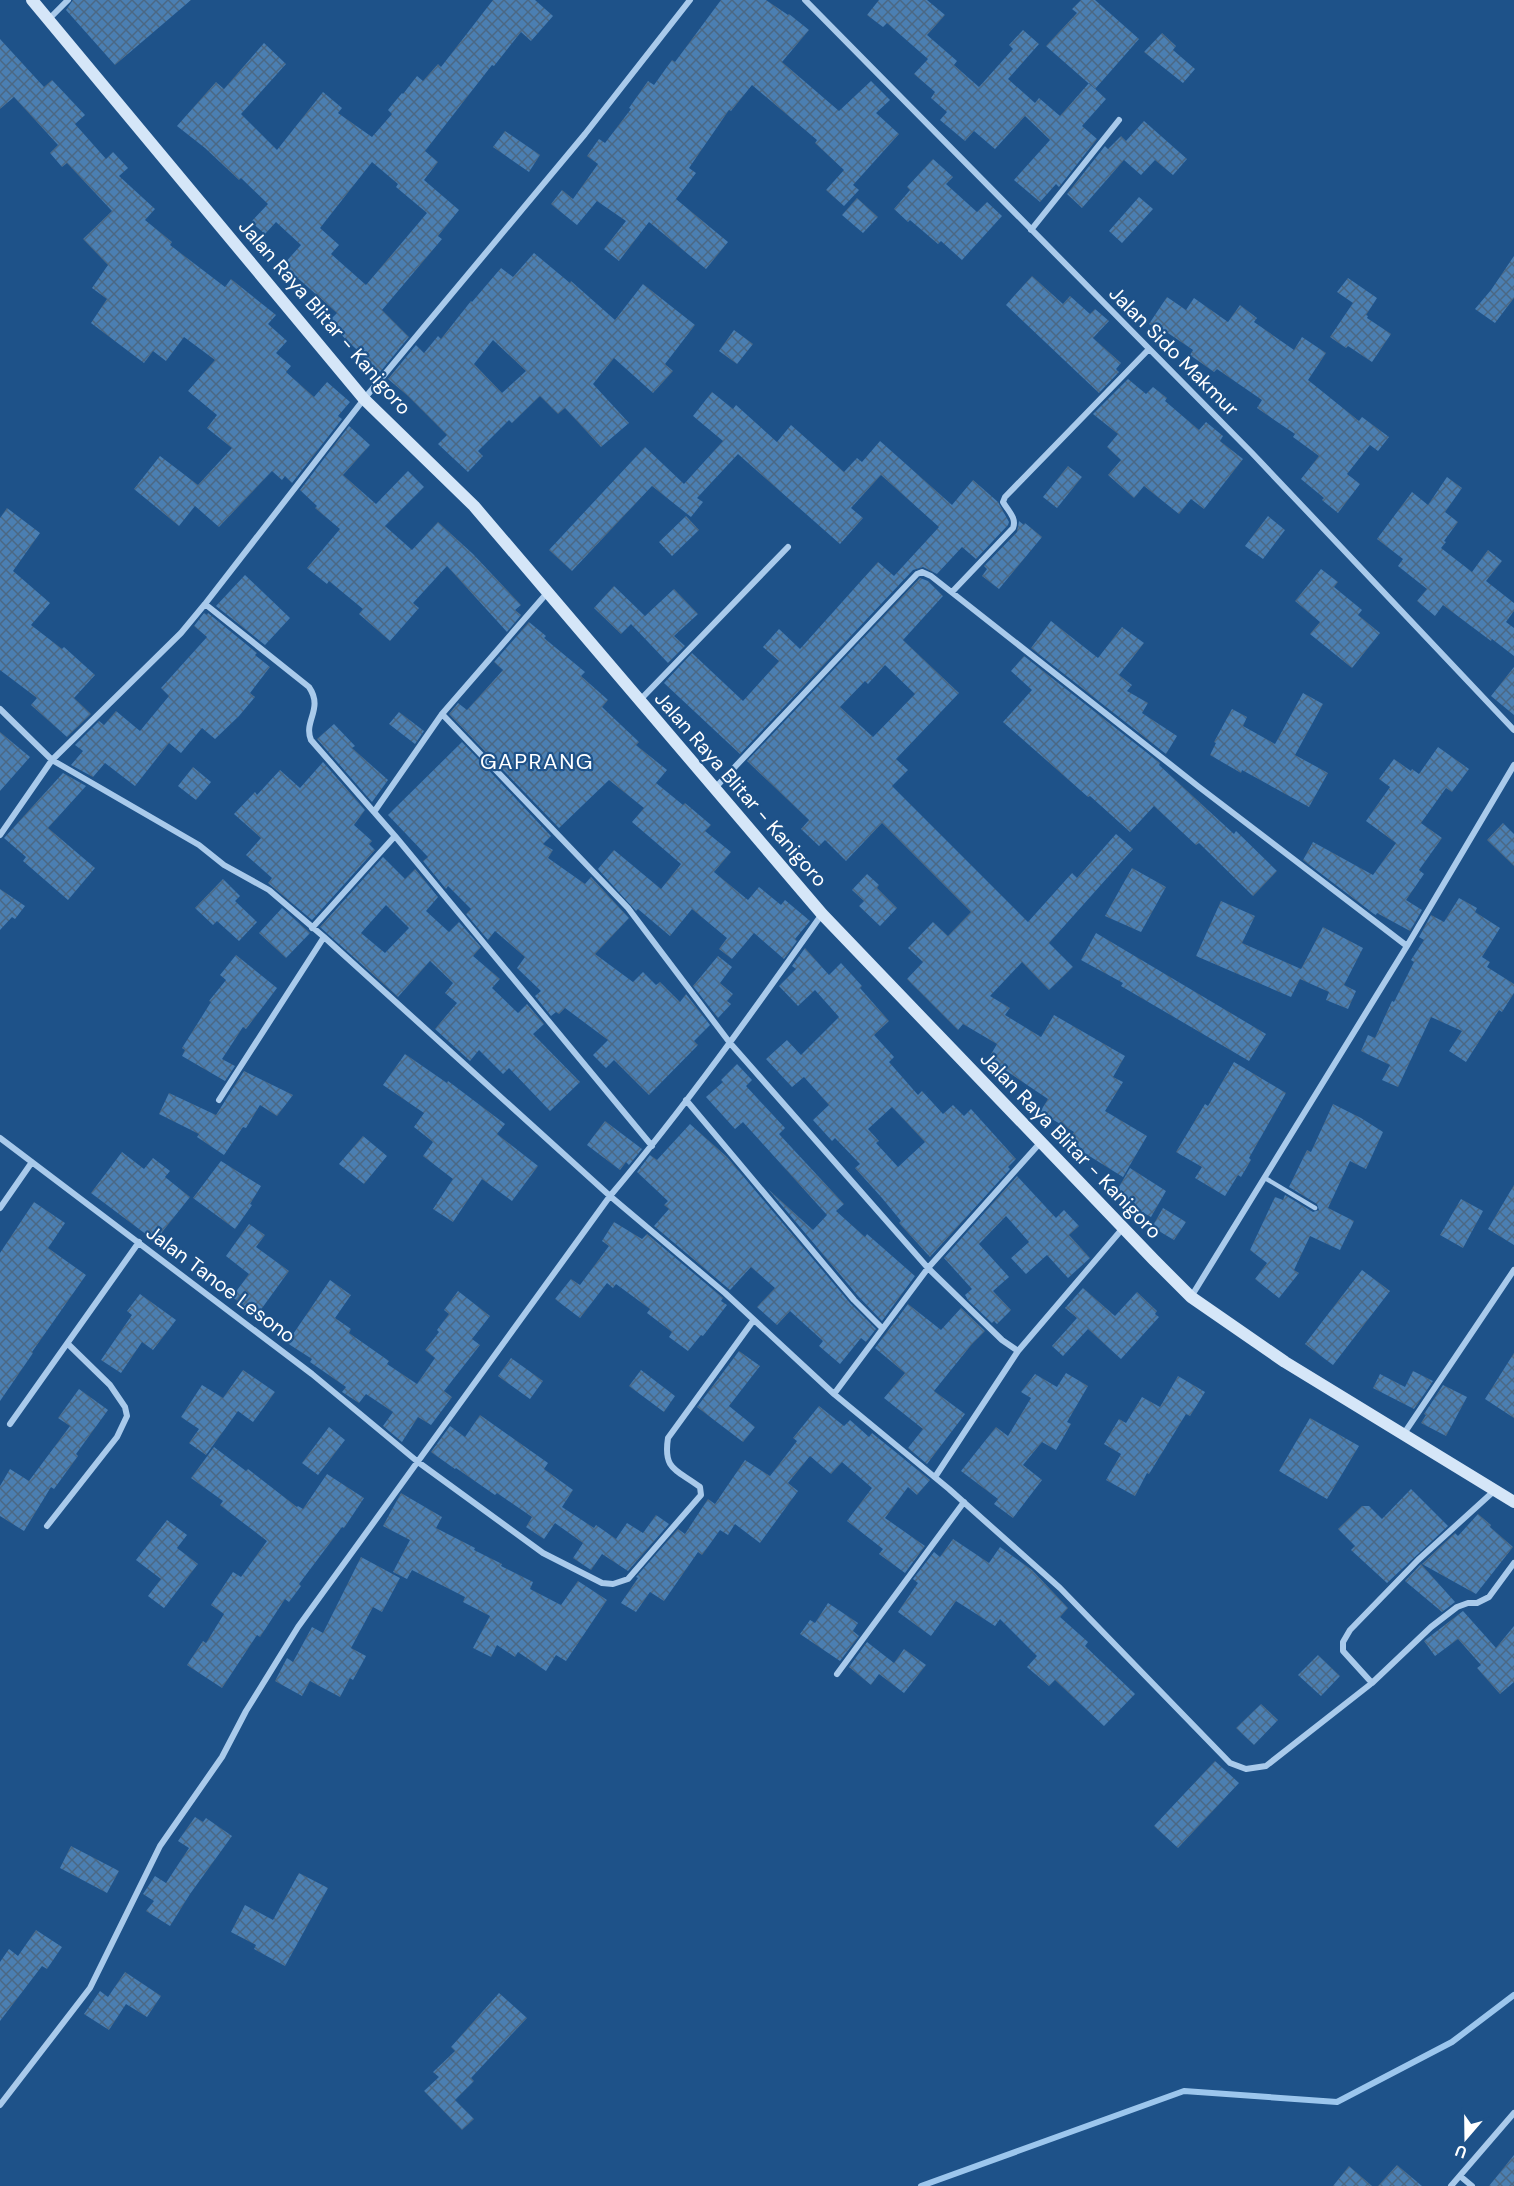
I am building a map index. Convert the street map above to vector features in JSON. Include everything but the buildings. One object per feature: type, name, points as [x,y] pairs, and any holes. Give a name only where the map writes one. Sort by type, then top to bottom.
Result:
[{"type":"main road","name":"Jalan Raya Blitar - Kanigoro","points":[[32,0],[364,399],[474,506],[822,914],[938,1032],[1040,1143],[1191,1297],[1285,1362],[1514,1502]]},
{"type":"street","points":[[48,20],[68,0]]},
{"type":"street","points":[[0,835],[52,760],[181,633],[205,604],[364,399],[585,134],[690,0]]},
{"type":"street","name":"Jalan Sido Makmur","points":[[805,0],[1252,453],[1514,730]]},
{"type":"street","points":[[1031,230],[1119,120]]},
{"type":"street","points":[[952,592],[1014,526],[1013,518],[1003,502],[1005,497],[1149,349]]},
{"type":"street","points":[[639,701],[788,547]]},
{"type":"street","points":[[715,788],[917,574],[928,573],[1234,815],[1407,946]]},
{"type":"street","points":[[374,812],[442,714],[547,593]]},
{"type":"street","points":[[205,604],[309,687],[316,702],[309,731],[311,740],[395,836],[652,1146]]},
{"type":"street","points":[[0,709],[52,760],[200,846],[224,865],[269,890],[324,937],[610,1196],[725,1293],[834,1394],[935,1477],[1060,1588],[1230,1763],[1246,1769],[1266,1766],[1372,1683],[1431,1627],[1457,1607],[1477,1603],[1489,1597],[1514,1563]]},
{"type":"street","points":[[442,714],[628,908],[730,1044],[928,1268],[1002,1340],[1018,1352]]},
{"type":"street","points":[[1191,1297],[1407,946],[1514,765]]},
{"type":"street","points":[[312,928],[395,836]]},
{"type":"street","points":[[0,2105],[90,1988],[160,1846],[222,1757],[246,1711],[298,1627],[610,1196],[652,1146],[730,1044],[822,914]]},
{"type":"street","points":[[219,1100],[324,937]]},
{"type":"street","points":[[686,1100],[854,1300],[882,1328]]},
{"type":"street","name":"Jalan Tanoe Lesono","points":[[0,1138],[312,1374],[418,1462],[543,1553],[602,1583],[620,1583],[628,1579],[701,1495],[700,1487],[669,1465],[665,1455],[668,1438],[753,1321]]},
{"type":"street","points":[[834,1394],[928,1268],[1040,1143]]},
{"type":"street","points":[[0,1208],[32,1162]]},
{"type":"street","points":[[935,1477],[1018,1352],[1123,1228]]},
{"type":"street","points":[[10,1424],[139,1242]]},
{"type":"street","points":[[1403,1436],[1514,1270]]},
{"type":"street","points":[[47,1526],[117,1437],[127,1416],[125,1407],[110,1385],[68,1344]]},
{"type":"street","points":[[1372,1683],[1343,1651],[1343,1641],[1350,1630],[1418,1560],[1494,1491]]},
{"type":"street","points":[[837,1674],[964,1502]]},
{"type":"street","points":[[1451,2186],[1514,2114]]},
{"type":"street","points":[[1460,2176],[1472,2186]]},
{"type":"lane","points":[[1265,1178],[1315,1208]]},
{"type":"waterway","points":[[921,2186],[1184,2091],[1337,2102],[1452,2042],[1514,1995]]},
{"type":"district","name":"GAPRANG","points":[[537,761]]}]
